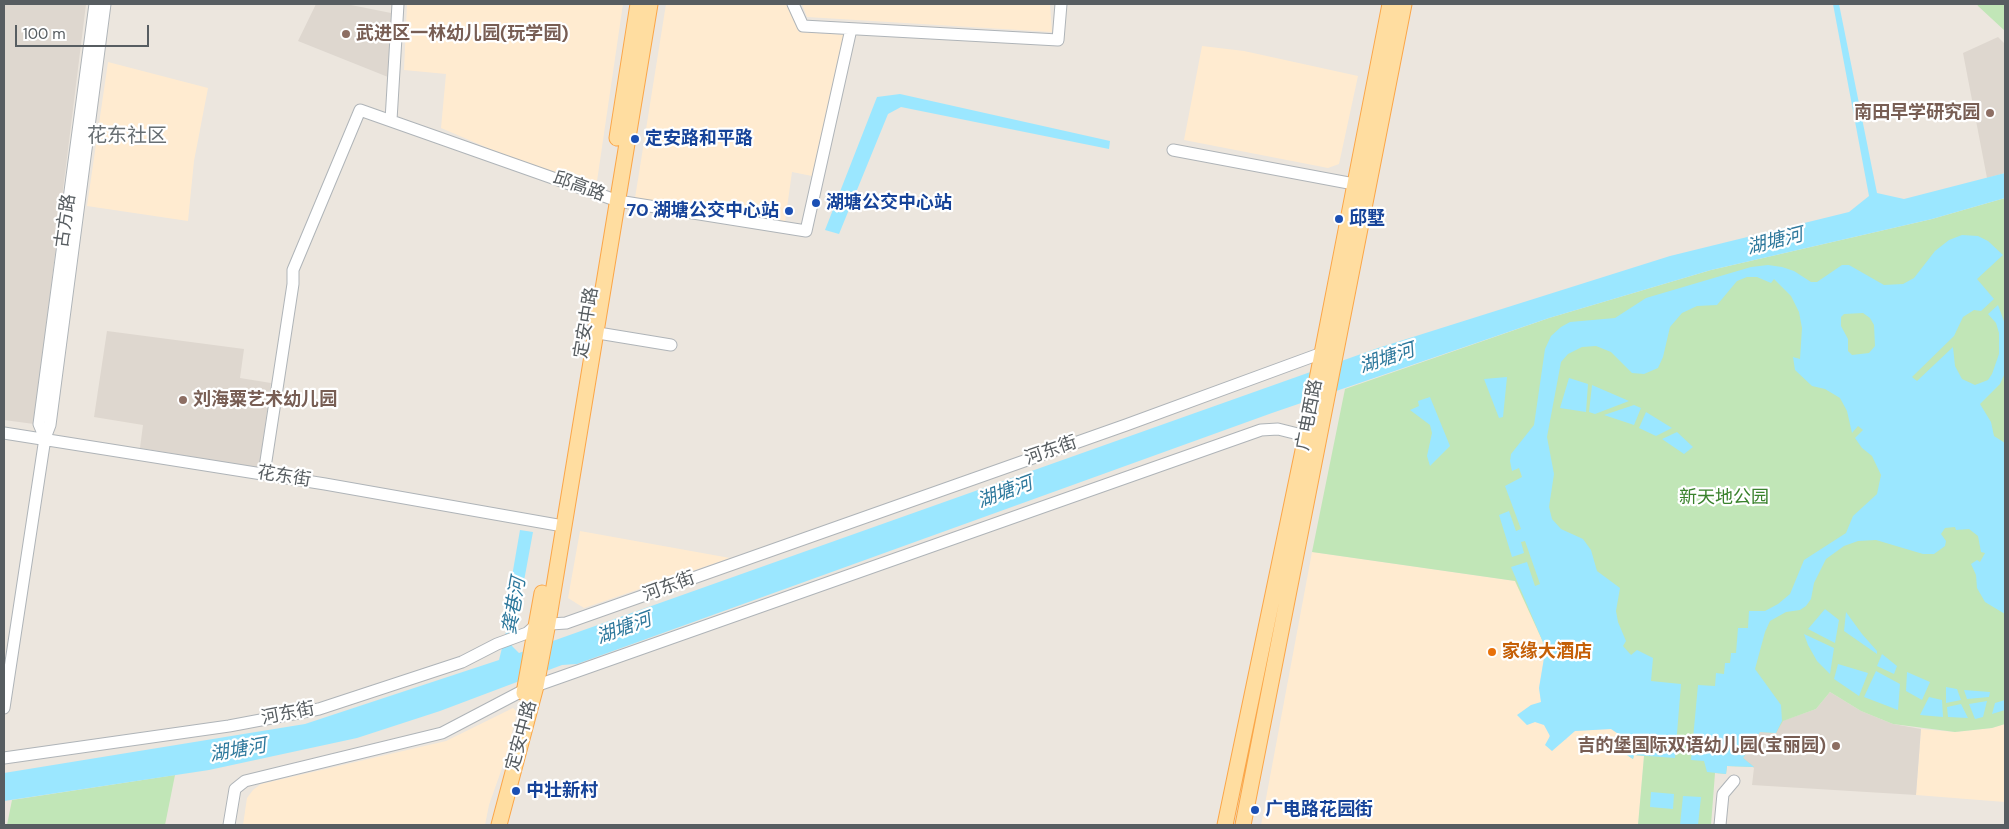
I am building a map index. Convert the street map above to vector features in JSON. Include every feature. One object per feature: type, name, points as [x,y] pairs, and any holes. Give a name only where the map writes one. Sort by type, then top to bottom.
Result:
[{"type":"main road","name":"定安中路","points":[[613,199],[638,4]]},
{"type":"main road","name":"定安中路","points":[[499,825],[531,683],[538,632],[558,526],[613,199],[650,4]]},
{"type":"main road","name":"广电西路","points":[[1243,825],[1320,402],[1325,359],[1354,184],[1390,4]]},
{"type":"main road","name":"广电西路","points":[[1325,359],[1404,4]]},
{"type":"main road","name":"广电西路","points":[[1225,825],[1306,436],[1320,402]]},
{"type":"main road","name":"定安中路","points":[[490,825],[531,683]]},
{"type":"street","name":"古方路","points":[[45,438],[39,424],[95,4]]},
{"type":"street","name":"古方路","points":[[4,708],[45,438],[50,425],[105,4]]},
{"type":"street","points":[[391,120],[398,4]]},
{"type":"street","points":[[793,4],[803,26],[1058,40],[1061,4]]},
{"type":"street","name":"邱高路","points":[[264,474],[293,284],[293,270],[360,110],[613,199],[806,231],[852,29]]},
{"type":"street","points":[[1173,150],[1354,184]]},
{"type":"street","points":[[590,332],[671,345]]},
{"type":"street","name":"河东街","points":[[4,758],[229,726],[319,709],[462,662],[497,644],[566,623],[1126,425],[1325,359]]},
{"type":"street","points":[[229,825],[235,789],[245,781],[442,733],[531,683],[1260,430],[1278,429],[1306,436]]},
{"type":"street","name":"花东街","points":[[4,433],[264,474],[558,526]]},
{"type":"street","points":[[1720,825],[1723,794],[1734,780]]},
{"type":"shaded area","points":[[4,4],[86,4],[34,424],[4,420]]},
{"type":"shaded area","name":"武进区一林幼儿园(玩学园)","points":[[316,4],[346,4],[391,13],[388,77],[298,41]]},
{"type":"shaded area","points":[[407,4],[623,4],[596,188],[516,160],[441,128],[446,74],[404,70]]},
{"type":"shaded area","points":[[666,4],[787,4],[799,32],[846,35],[812,176],[792,172],[785,222],[635,198]]},
{"type":"shaded area","points":[[802,4],[1050,4],[1052,32],[807,17]]},
{"type":"shaded area","name":"南田早学研究园","points":[[1998,37],[2005,44],[2005,173],[1987,178],[1963,53]]},
{"type":"shaded area","points":[[1202,46],[1244,51],[1358,76],[1339,164],[1328,168],[1184,140]]},
{"type":"shaded area","points":[[108,62],[208,88],[194,161],[188,221],[87,206]]},
{"type":"shaded area","name":"刘海粟艺术幼儿园","points":[[107,331],[244,349],[240,378],[271,383],[259,468],[140,448],[143,425],[94,417]]},
{"type":"shaded area","points":[[580,531],[730,558],[584,608],[568,598]]},
{"type":"shaded area","points":[[1312,552],[1515,581],[1540,634],[1545,652],[1539,688],[1541,702],[1526,725],[1535,722],[1544,725],[1549,732],[1549,740],[1566,740],[1575,731],[1611,729],[1620,735],[1633,758],[1634,755],[1644,756],[1638,825],[1261,825]]},
{"type":"shaded area","name":"吉的堡国际双语幼儿园(宝丽园)","points":[[1830,692],[1861,711],[1893,724],[1921,729],[1916,795],[1752,785],[1754,768],[1742,759],[1760,732],[1782,721],[1816,709]]},
{"type":"shaded area","points":[[513,708],[517,712],[507,754],[489,805],[485,825],[243,825],[247,798],[261,784],[446,741]]},
{"type":"shaded area","points":[[2005,724],[2005,802],[1916,795],[1921,729],[1955,732],[1992,728]]},
{"type":"green space","points":[[1977,4],[2005,4],[2005,31],[1978,6]]},
{"type":"green space","name":"新天地公园","points":[[2005,198],[2005,724],[1992,728],[1955,732],[1893,724],[1861,711],[1830,692],[1816,709],[1783,721],[1776,733],[1760,732],[1743,758],[1754,767],[1727,766],[1726,774],[1715,773],[1711,825],[1638,825],[1644,756],[1634,755],[1633,759],[1627,755],[1620,734],[1544,662],[1543,642],[1515,581],[1312,552],[1345,389],[1549,318],[1711,270],[1932,219]]},
{"type":"green space","points":[[175,775],[165,825],[7,825],[12,800]]},
{"type":"water","points":[[1833,4],[1839,4],[1877,193],[1904,199],[2005,173],[2005,198],[1932,219],[1711,270],[1549,318],[1272,413],[577,664],[562,665],[440,711],[357,738],[209,770],[4,801],[4,773],[305,724],[499,660],[507,628],[506,611],[520,530],[533,532],[512,646],[519,653],[1378,348],[1670,256],[1849,212],[1869,196]]},
{"type":"water","points":[[900,94],[1110,141],[1109,149],[901,107],[888,114],[839,234],[825,230],[877,97]]},
{"type":"water","points":[[1962,235],[1978,236],[1988,241],[2003,255],[1977,279],[1994,299],[1981,311],[1974,310],[1963,317],[1954,336],[1912,377],[1917,381],[1953,347],[1955,366],[1962,379],[1975,385],[1988,380],[1999,354],[1999,333],[1996,323],[1988,314],[1998,305],[2005,324],[2005,373],[2000,384],[1980,404],[1991,422],[1994,436],[2005,443],[2005,614],[1985,602],[1977,588],[1976,575],[1971,564],[1977,560],[1980,562],[1985,553],[1981,552],[1978,536],[1969,529],[1956,530],[1955,527],[1945,528],[1941,534],[1946,541],[1945,546],[1934,554],[1923,554],[1876,540],[1858,541],[1844,546],[1826,559],[1814,583],[1811,599],[1806,606],[1800,610],[1786,612],[1770,621],[1765,632],[1755,669],[1781,705],[1782,721],[1776,733],[1760,732],[1743,758],[1754,767],[1727,766],[1726,774],[1707,772],[1704,761],[1691,760],[1698,685],[1715,686],[1716,673],[1724,674],[1725,663],[1730,663],[1731,653],[1736,653],[1738,628],[1748,628],[1749,611],[1765,611],[1778,604],[1790,594],[1804,560],[1846,533],[1853,516],[1877,494],[1881,475],[1872,456],[1862,448],[1855,438],[1863,430],[1858,426],[1852,433],[1847,411],[1840,398],[1825,389],[1812,386],[1795,370],[1793,357],[1800,359],[1802,328],[1799,312],[1791,296],[1774,279],[1771,283],[1757,277],[1747,277],[1737,281],[1717,305],[1697,306],[1682,313],[1670,327],[1663,357],[1658,368],[1644,374],[1632,373],[1611,352],[1596,346],[1582,347],[1568,354],[1561,362],[1547,437],[1554,474],[1549,507],[1552,519],[1561,529],[1583,539],[1591,550],[1597,571],[1620,588],[1616,611],[1618,622],[1626,641],[1623,646],[1631,655],[1637,650],[1653,658],[1651,681],[1681,684],[1675,758],[1634,755],[1633,759],[1627,755],[1620,735],[1611,729],[1575,731],[1552,751],[1545,745],[1550,736],[1544,725],[1535,722],[1527,725],[1517,715],[1531,705],[1541,702],[1539,688],[1545,652],[1543,642],[1511,567],[1527,562],[1535,586],[1540,584],[1525,541],[1521,542],[1524,553],[1512,557],[1499,515],[1509,511],[1516,531],[1521,529],[1505,486],[1522,477],[1519,468],[1512,471],[1511,454],[1534,425],[1545,349],[1551,336],[1570,322],[1615,318],[1646,298],[1751,267],[1768,265],[1782,267],[1794,271],[1811,282],[1817,282],[1842,265],[1849,265],[1884,285],[1903,284],[1914,278],[1935,251],[1949,240]],"holes":[[[1863,313],[1870,318],[1874,325],[1875,346],[1869,353],[1852,355],[1848,351],[1848,339],[1841,326],[1841,317],[1844,314]]]},
{"type":"water","points":[[1507,377],[1503,417],[1499,418],[1484,379]]},
{"type":"water","points":[[1569,378],[1588,384],[1586,412],[1560,408]]},
{"type":"water","points":[[1592,385],[1629,401],[1595,414],[1589,412]]},
{"type":"water","points":[[1430,397],[1450,446],[1430,466],[1427,456],[1432,433],[1430,425],[1410,410],[1419,406],[1418,401]]},
{"type":"water","points":[[1634,405],[1641,408],[1634,425],[1604,415]]},
{"type":"water","points":[[1646,412],[1672,428],[1656,436],[1639,428]]},
{"type":"water","points":[[1677,432],[1693,447],[1684,454],[1662,439]]},
{"type":"water","points":[[1825,609],[1839,620],[1835,643],[1808,629]]},
{"type":"water","points":[[1846,612],[1877,651],[1877,654],[1844,631]]},
{"type":"water","points":[[1804,634],[1834,648],[1830,674],[1817,661]]},
{"type":"water","points":[[1882,654],[1897,666],[1894,674],[1877,666]]},
{"type":"water","points":[[1838,664],[1868,673],[1859,696],[1834,679]]},
{"type":"water","points":[[1876,671],[1900,684],[1898,710],[1864,697]]},
{"type":"water","points":[[1907,672],[1930,682],[1922,700],[1906,691]]},
{"type":"water","points":[[1946,687],[1957,689],[1961,700],[1946,703]]},
{"type":"water","points":[[1964,690],[1990,692],[1989,697],[1967,699]]},
{"type":"water","points":[[1929,697],[1942,700],[1943,717],[1920,715]]},
{"type":"water","points":[[2005,700],[2005,710],[1992,714],[1995,703]]},
{"type":"water","points":[[1987,701],[1983,717],[1975,719],[1969,704]]},
{"type":"water","points":[[1961,704],[1968,718],[1948,717],[1947,707]]},
{"type":"water","points":[[1651,792],[1674,794],[1673,809],[1650,807]]},
{"type":"water","points":[[1683,796],[1701,797],[1698,825],[1680,825]]},
{"type":"place","name":"武进区一林幼儿园(玩学园)","points":[[346,34]]},
{"type":"place","name":"南田早学研究园","points":[[1990,113]]},
{"type":"place","name":"定安路和平路","points":[[635,139]]},
{"type":"place","name":"湖塘公交中心站","points":[[816,203]]},
{"type":"place","name":"70 湖塘公交中心站","points":[[789,211]]},
{"type":"place","name":"邱墅","points":[[1339,219]]},
{"type":"place","name":"刘海粟艺术幼儿园","points":[[183,400]]},
{"type":"place","name":"家缘大酒店","points":[[1492,652]]},
{"type":"place","name":"吉的堡国际双语幼儿园(宝丽园)","points":[[1836,746]]},
{"type":"place","name":"中壮新村","points":[[516,791]]},
{"type":"place","name":"广电路花园街","points":[[1255,810]]},
{"type":"district","name":"花东社区","points":[[127,137]]},
{"type":"water label","name":"湖塘河","points":[[1775,242]]},
{"type":"water label","name":"湖塘河","points":[[1387,359]]},
{"type":"water label","name":"湖塘河","points":[[1005,493]]},
{"type":"water label","name":"龚巷河","points":[[515,606]]},
{"type":"water label","name":"湖塘河","points":[[624,629]]},
{"type":"water label","name":"湖塘河","points":[[238,751]]}]
